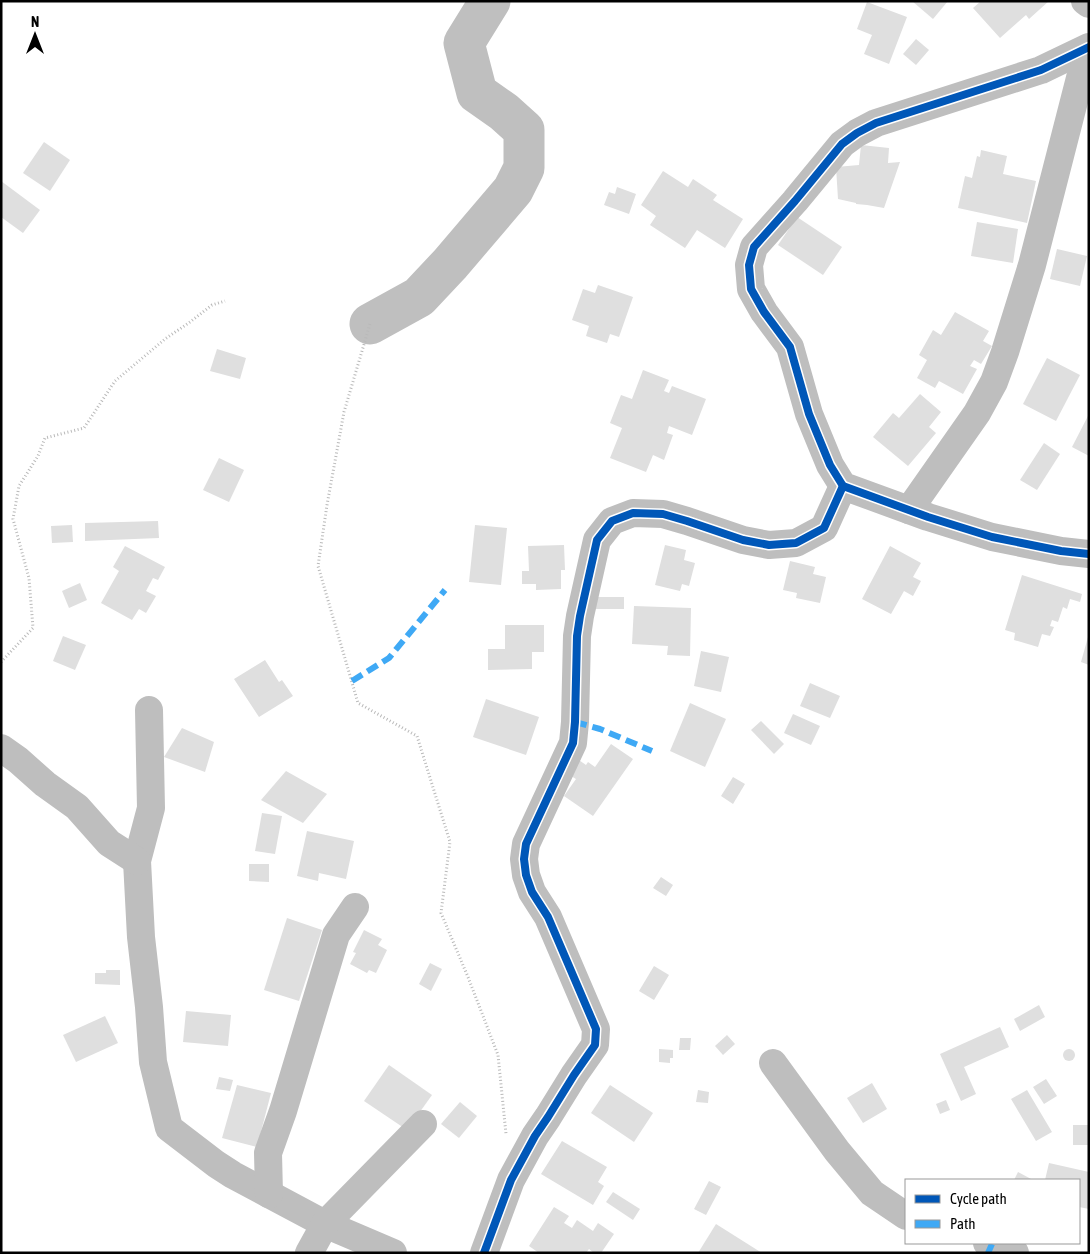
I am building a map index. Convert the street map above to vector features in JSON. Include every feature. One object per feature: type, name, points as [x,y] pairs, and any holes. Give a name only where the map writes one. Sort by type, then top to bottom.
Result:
[{"type":"street","points":[[1086,1],[1089,4]]},
{"type":"street","points":[[1089,47],[1041,70],[876,123],[856,133],[842,144],[754,247],[749,265],[751,289],[764,312],[790,347],[809,414],[830,465],[843,486],[928,517],[992,537],[1089,554]]},
{"type":"street","points":[[909,510],[977,413],[994,382],[1032,265],[1080,78],[1089,55]]},
{"type":"street","points":[[484,1253],[511,1180],[535,1136],[595,1045],[596,1029],[548,917],[532,892],[526,875],[524,859],[526,844],[573,743],[577,636],[597,540],[612,521],[633,513],[662,514],[743,540],[769,545],[796,543],[824,528],[843,486]]},
{"type":"street","points":[[149,710],[151,808],[137,860],[141,937],[153,1062],[169,1128],[233,1175],[325,1224],[393,1253]]},
{"type":"street","points":[[1,748],[77,807],[109,843],[137,860]]},
{"type":"street","points":[[269,1194],[268,1153],[283,1111],[336,934],[355,907]]},
{"type":"street","points":[[774,1063],[837,1151],[872,1193],[905,1215]]},
{"type":"street","points":[[309,1253],[325,1224],[423,1124]]},
{"type":"street","points":[[990,1244],[1015,1253]]},
{"type":"path","points":[[1,662],[33,628],[28,578],[13,519],[20,486],[38,456],[46,438],[84,428],[115,381],[165,339],[212,305],[225,301]]},
{"type":"path","points":[[370,324],[344,412],[318,566],[358,703],[417,736],[450,842],[441,913],[498,1055],[507,1141]]},
{"type":"building","points":[[912,1],[948,1],[933,19]]},
{"type":"building","points":[[981,1],[1049,1],[1029,19],[1026,15],[1000,38],[973,8]]},
{"type":"building","points":[[867,2],[907,17],[889,64],[864,54],[872,35],[857,29]]},
{"type":"building","points":[[916,39],[929,50],[916,65],[903,54]]},
{"type":"building","points":[[44,142],[70,160],[50,191],[23,173]]},
{"type":"building","points":[[861,145],[889,148],[888,163],[900,162],[884,208],[838,199],[836,167],[859,165]]},
{"type":"building","points":[[981,150],[1007,156],[1003,174],[1036,181],[1027,223],[958,208],[965,176],[972,178],[977,156],[980,157]]},
{"type":"building","points":[[663,171],[688,187],[693,179],[717,195],[713,200],[743,219],[725,248],[697,230],[685,248],[650,225],[656,216],[641,205]]},
{"type":"building","points":[[1,181],[40,210],[23,233],[1,217]]},
{"type":"building","points":[[617,187],[636,194],[629,214],[604,205],[609,192],[615,194]]},
{"type":"building","points":[[797,217],[842,247],[823,275],[778,245]]},
{"type":"building","points":[[977,222],[1018,229],[1013,263],[971,256]]},
{"type":"building","points":[[1057,249],[1087,256],[1080,286],[1050,279]]},
{"type":"building","points":[[598,285],[633,297],[619,337],[610,334],[607,343],[586,336],[589,326],[572,320],[583,289],[595,293]]},
{"type":"building","points":[[955,312],[989,331],[983,341],[992,346],[981,364],[974,360],[970,366],[977,369],[963,394],[939,381],[935,388],[917,378],[927,360],[919,355],[933,330],[941,335]]},
{"type":"building","points":[[217,349],[246,358],[240,379],[210,371]]},
{"type":"building","points":[[1047,358],[1080,375],[1056,421],[1023,404]]},
{"type":"building","points":[[643,370],[669,380],[664,391],[669,393],[672,386],[706,399],[692,435],[669,426],[667,433],[673,435],[664,460],[653,455],[646,472],[610,458],[622,428],[610,423],[621,395],[632,399]]},
{"type":"building","points":[[920,394],[941,412],[929,427],[936,433],[908,466],[873,437],[893,413],[899,418]]},
{"type":"building","points":[[1089,414],[1089,456],[1072,447]]},
{"type":"building","points":[[1044,443],[1060,454],[1037,490],[1020,480]]},
{"type":"building","points":[[219,458],[244,470],[229,502],[203,490]]},
{"type":"building","points":[[158,521],[159,538],[85,541],[85,523]]},
{"type":"building","points":[[72,525],[73,542],[52,543],[51,526]]},
{"type":"building","points":[[475,525],[507,528],[501,585],[469,582]]},
{"type":"building","points":[[564,545],[565,570],[561,570],[561,589],[536,590],[536,584],[522,584],[522,571],[529,571],[528,546]]},
{"type":"building","points":[[665,545],[686,550],[684,560],[695,563],[689,586],[682,584],[680,591],[655,585]]},
{"type":"building","points":[[125,546],[165,567],[158,580],[153,578],[146,591],[156,596],[146,613],[139,609],[132,620],[101,603],[119,571],[113,567]]},
{"type":"building","points":[[890,546],[921,563],[913,577],[921,581],[913,596],[904,591],[891,614],[862,599]]},
{"type":"building","points":[[790,561],[815,567],[813,574],[826,577],[820,603],[796,598],[797,593],[783,590]]},
{"type":"building","points":[[1022,575],[1082,594],[1080,602],[1070,599],[1067,609],[1063,607],[1058,622],[1052,620],[1050,626],[1054,627],[1050,636],[1042,634],[1038,647],[1014,640],[1015,633],[1005,630]]},
{"type":"building","points":[[80,583],[87,600],[69,608],[62,591]]},
{"type":"building","points":[[593,597],[624,597],[624,609],[593,609]]},
{"type":"building","points":[[634,606],[691,608],[690,656],[667,655],[668,646],[632,644]]},
{"type":"building","points":[[505,625],[544,625],[544,652],[532,652],[532,669],[488,670],[488,649],[505,649]]},
{"type":"building","points":[[63,636],[86,645],[75,670],[53,661]]},
{"type":"building","points":[[1089,637],[1089,665],[1081,662]]},
{"type":"building","points":[[701,651],[729,657],[721,692],[694,686]]},
{"type":"building","points":[[265,660],[279,682],[282,680],[293,696],[259,717],[234,679]]},
{"type":"building","points":[[810,683],[840,696],[830,718],[800,706]]},
{"type":"building","points":[[486,699],[539,717],[526,755],[473,737]]},
{"type":"building","points":[[690,703],[726,719],[705,767],[670,751]]},
{"type":"building","points":[[793,714],[820,726],[811,745],[784,733]]},
{"type":"building","points":[[761,721],[784,744],[774,754],[751,730]]},
{"type":"building","points":[[182,728],[214,742],[205,772],[164,757]]},
{"type":"building","points":[[611,744],[633,759],[593,816],[564,796],[576,779],[566,773],[576,758],[586,765],[588,762],[595,767]]},
{"type":"building","points":[[286,771],[327,794],[303,823],[261,800]]},
{"type":"building","points":[[733,777],[745,784],[733,804],[721,796]]},
{"type":"building","points":[[262,813],[282,816],[275,854],[255,851]]},
{"type":"building","points":[[307,831],[354,841],[346,879],[319,873],[318,881],[297,876]]},
{"type":"building","points":[[249,864],[269,864],[269,882],[249,881]]},
{"type":"building","points":[[661,877],[673,885],[666,896],[653,888]]},
{"type":"building","points":[[287,918],[322,930],[299,1001],[264,990]]},
{"type":"building","points":[[364,930],[382,939],[378,945],[387,950],[376,973],[369,970],[367,973],[350,964],[356,953],[353,952]]},
{"type":"building","points":[[430,963],[442,969],[431,991],[419,984]]},
{"type":"building","points":[[654,966],[669,975],[654,1000],[639,991]]},
{"type":"building","points":[[106,970],[120,970],[120,985],[95,984],[95,973],[106,973]]},
{"type":"building","points":[[1039,1005],[1045,1017],[1020,1031],[1014,1019]]},
{"type":"building","points":[[186,1011],[231,1015],[228,1046],[183,1042]]},
{"type":"building","points":[[105,1016],[118,1043],[76,1062],[63,1035]]},
{"type":"building","points":[[1000,1027],[1009,1047],[964,1067],[976,1094],[961,1101],[940,1054]]},
{"type":"building","points":[[727,1035],[735,1044],[723,1055],[715,1046]]},
{"type":"building","points":[[680,1038],[691,1038],[690,1050],[679,1050]]},
{"type":"building","points":[[659,1049],[673,1050],[673,1058],[670,1058],[670,1063],[659,1062]]},
{"type":"building","points":[[1071,1049],[1074,1050],[1074,1060],[1067,1061],[1064,1060],[1063,1053],[1064,1050]]},
{"type":"building","points":[[389,1065],[432,1095],[407,1130],[364,1101]]},
{"type":"building","points":[[219,1077],[233,1080],[230,1091],[216,1089]]},
{"type":"building","points":[[1046,1079],[1057,1096],[1044,1104],[1033,1087]]},
{"type":"building","points":[[872,1083],[887,1109],[863,1123],[847,1098]]},
{"type":"building","points":[[237,1085],[271,1093],[257,1147],[222,1138]]},
{"type":"building","points":[[610,1085],[653,1113],[634,1142],[591,1113]]},
{"type":"building","points":[[698,1090],[709,1092],[708,1103],[696,1102]]},
{"type":"building","points":[[1027,1090],[1052,1132],[1036,1141],[1011,1099]]},
{"type":"building","points":[[946,1100],[950,1110],[940,1114],[936,1104]]},
{"type":"building","points":[[460,1102],[477,1116],[459,1138],[441,1124]]},
{"type":"building","points":[[1073,1125],[1089,1125],[1089,1145],[1073,1145]]},
{"type":"building","points":[[562,1141],[607,1167],[598,1182],[604,1186],[593,1205],[541,1174]]},
{"type":"building","points":[[1049,1163],[1089,1172],[1089,1209],[1080,1207],[1080,1179],[1045,1179]]},
{"type":"building","points":[[1018,1172],[1031,1179],[1014,1179]]},
{"type":"building","points":[[709,1181],[721,1187],[706,1215],[694,1209]]},
{"type":"building","points":[[613,1192],[640,1209],[633,1220],[606,1202]]},
{"type":"building","points":[[554,1207],[569,1216],[564,1223],[572,1228],[577,1220],[593,1231],[598,1223],[614,1234],[601,1253],[594,1253],[589,1249],[586,1253],[539,1253],[529,1246]]},
{"type":"building","points":[[716,1224],[762,1253],[698,1253]]},
{"type":"waterway","points":[[370,324],[419,297],[450,264],[513,190],[524,168],[524,130],[504,112],[477,93],[464,43],[490,1]]},
{"type":"marked path","points":[[352,681],[389,658],[445,590]]},
{"type":"marked path","points":[[575,722],[600,729],[652,751]]},
{"type":"marked path","points":[[988,1253],[992,1244]]},
{"type":"cycle path","points":[[1089,47],[1041,70],[876,123],[857,133],[842,144],[754,247],[749,265],[751,289],[764,312],[790,347],[809,414],[830,465],[843,486],[928,517],[992,537],[1061,551],[1089,554]]},
{"type":"cycle path","points":[[484,1253],[511,1180],[535,1136],[595,1045],[596,1029],[548,917],[532,892],[526,875],[524,859],[526,844],[573,743],[577,636],[597,540],[612,521],[633,513],[663,514],[743,540],[769,545],[796,543],[824,528],[843,486]]}]
